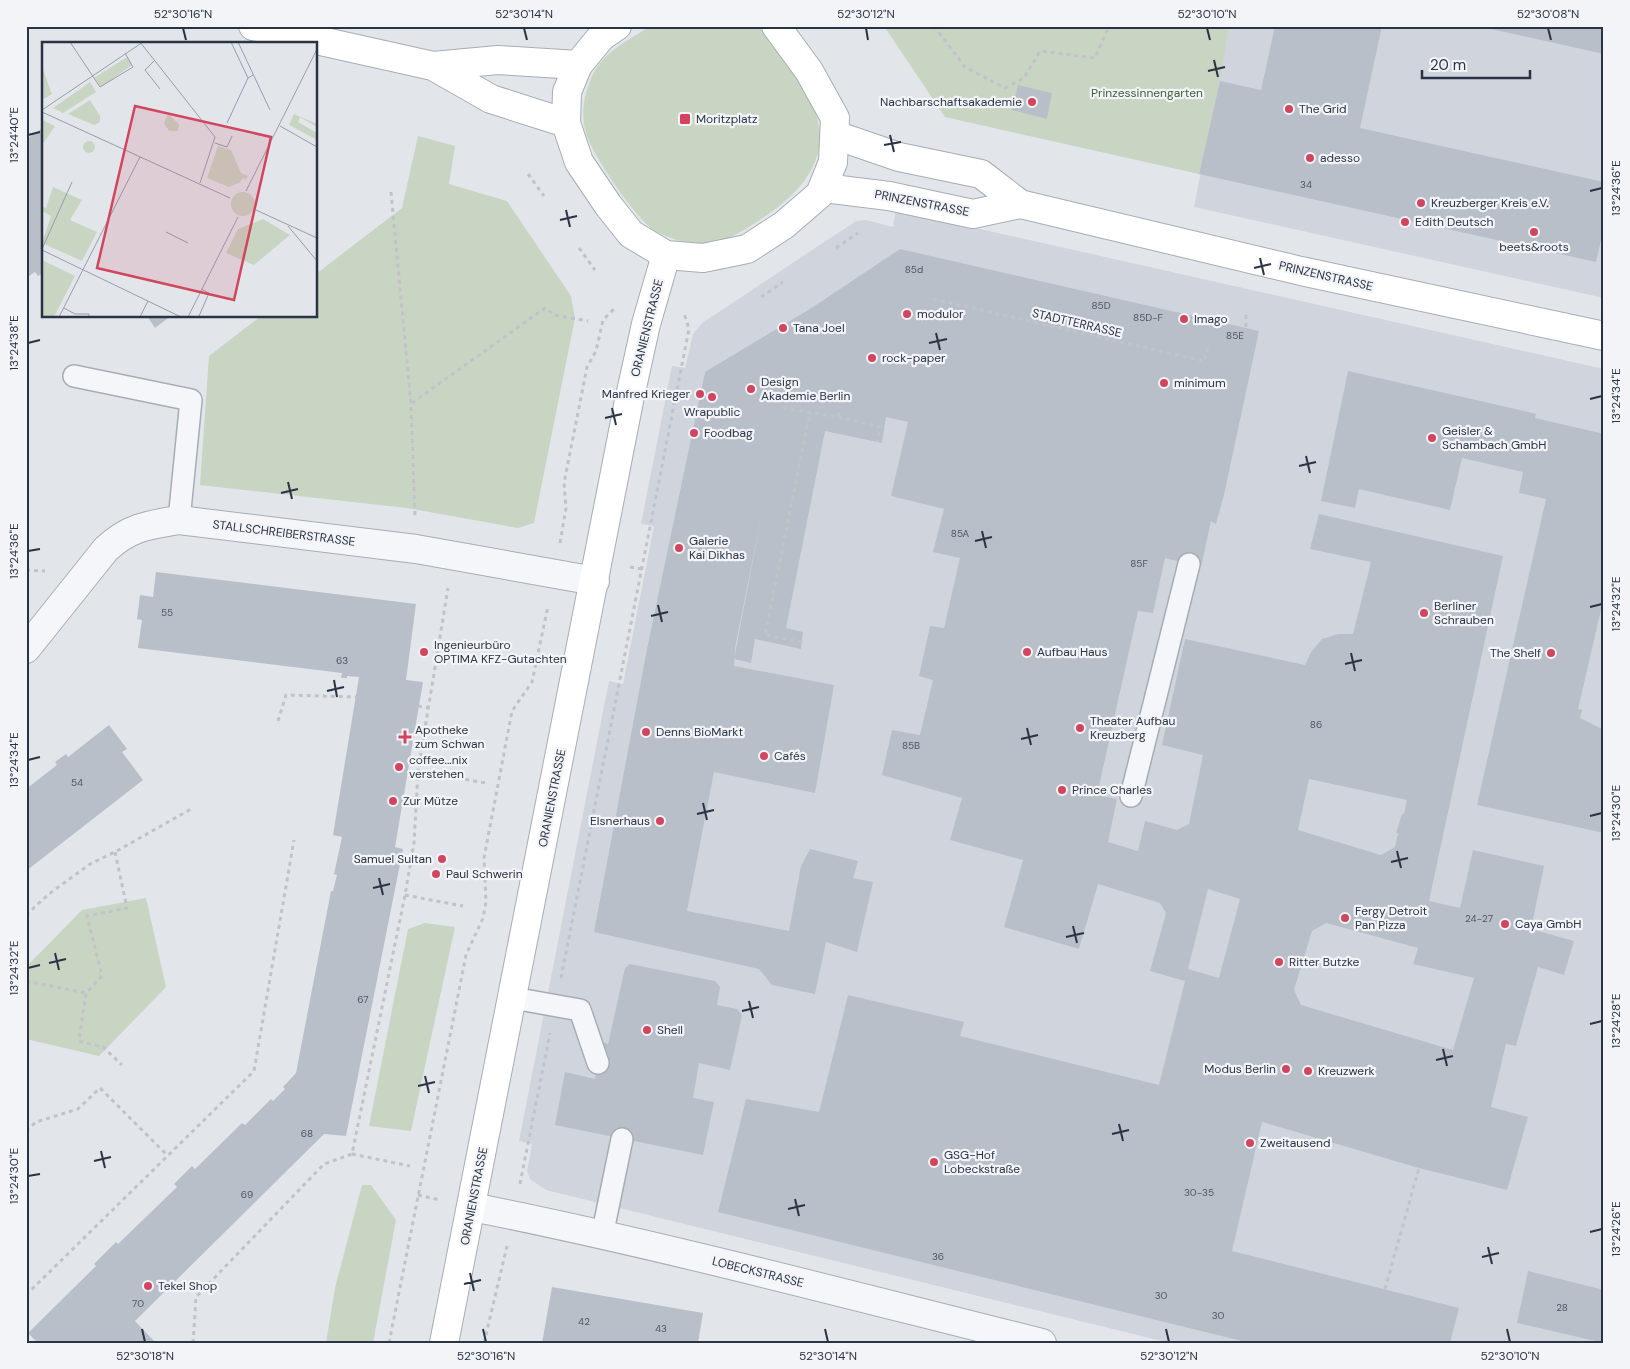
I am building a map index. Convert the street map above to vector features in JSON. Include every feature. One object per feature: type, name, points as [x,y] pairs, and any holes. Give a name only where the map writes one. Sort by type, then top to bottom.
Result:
[{"type":"main road","points":[[253,26],[433,66],[491,99],[566,123]]},
{"type":"main road","points":[[617,26],[601,37],[578,64],[567,92],[566,123],[579,162],[608,205],[631,234],[666,255],[703,258],[747,249],[784,225],[820,194],[834,162],[835,118],[809,71],[776,26]]},
{"type":"main road","points":[[433,66],[498,60],[578,64]]},
{"type":"main road","name":"PRINZENSTRASSE","points":[[835,136],[900,157],[981,174],[1020,204],[1301,271],[1604,336]]},
{"type":"main road","name":"PRINZENSTRASSE","points":[[824,188],[894,196],[973,214],[1020,204]]},
{"type":"main road","name":"ORANIENSTRASSE","points":[[444,1343],[646,324],[666,255]]},
{"type":"street","name":"STALLSCHREIBERSTRASSE","points":[[26,649],[106,549],[120,536],[141,526],[179,520],[416,549],[595,581]]},
{"type":"street","name":"LOBECKSTRASSE","points":[[472,1207],[534,1219],[742,1268],[1042,1343]]},
{"type":"lane","points":[[74,376],[191,400],[179,520]]},
{"type":"lane","points":[[1131,796],[1189,564]]},
{"type":"lane","points":[[513,998],[580,1010],[598,1062]]},
{"type":"lane","points":[[602,1236],[622,1139]]},
{"type":"path","points":[[934,26],[965,67],[1005,88],[1024,78],[1040,51],[1095,58],[1109,26]]},
{"type":"path","points":[[528,174],[544,196]]},
{"type":"path","points":[[391,192],[411,404],[415,517]]},
{"type":"path","points":[[836,248],[858,233]]},
{"type":"path","points":[[579,248],[595,270]]},
{"type":"path","points":[[761,297],[783,282]]},
{"type":"path","name":"STADTTERRASSE","points":[[933,299],[1204,361],[1208,348]]},
{"type":"path","points":[[411,404],[545,308],[554,315],[588,321]]},
{"type":"path","points":[[528,1143],[689,329],[683,311]]},
{"type":"path","points":[[1246,315],[1246,329]]},
{"type":"path","points":[[566,508],[564,483],[587,367],[596,351]]},
{"type":"path","points":[[838,417],[840,407]]},
{"type":"path","points":[[783,408],[838,417],[880,427],[877,442]]},
{"type":"path","points":[[802,642],[765,635],[810,412]]},
{"type":"path","points":[[26,570],[46,571]]},
{"type":"path","points":[[352,1154],[405,895],[414,842],[418,771],[448,586]]},
{"type":"path","points":[[389,1343],[466,955],[483,918],[486,902],[484,858],[512,711],[532,682],[536,667]]},
{"type":"path","points":[[278,721],[286,695],[356,697]]},
{"type":"path","points":[[418,706],[429,708]]},
{"type":"path","points":[[418,771],[486,783]]},
{"type":"path","points":[[26,915],[49,894],[90,864],[191,809]]},
{"type":"path","points":[[26,1295],[254,1071],[294,840]]},
{"type":"path","points":[[115,852],[127,908],[87,916],[102,976],[86,993],[79,1040],[103,1047],[122,1065]]},
{"type":"path","points":[[405,895],[463,906]]},
{"type":"path","points":[[26,981],[86,993]]},
{"type":"path","points":[[26,1131],[36,1122],[78,1109],[100,1088],[167,1155]]},
{"type":"path","points":[[192,1343],[196,1297],[324,1164],[352,1154],[410,1166]]},
{"type":"path","points":[[1385,1289],[1419,1168]]},
{"type":"path","points":[[484,1343],[492,1304],[499,1288]]},
{"type":"shaded area","points":[[1229,26],[1604,26],[1604,298],[1194,207]]},
{"type":"shaded area","points":[[896,210],[1604,369],[1604,1343],[1170,1343],[546,1190],[530,1179],[527,1171],[532,1144],[519,1141],[609,681],[623,684],[654,526],[641,524],[672,366],[685,368],[693,334],[702,323],[856,221],[866,220],[893,227]]},
{"type":"green space","points":[[651,26],[758,26],[768,36],[805,92],[812,104],[818,122],[820,140],[817,155],[811,170],[791,196],[748,227],[733,236],[716,242],[693,243],[676,240],[655,231],[626,201],[605,171],[586,133],[583,113],[584,100],[595,71],[607,55]]},
{"type":"green space","name":"Prinzessinnengarten","points":[[884,26],[1229,26],[1220,81],[1199,174],[945,117]]},
{"type":"green space","points":[[418,136],[455,146],[449,184],[507,201],[571,296],[575,318],[534,523],[518,528],[407,508],[200,485],[209,356],[258,318],[318,318],[318,272],[402,208]]},
{"type":"green space","points":[[146,898],[166,987],[99,1056],[26,1039],[26,967],[82,910]]},
{"type":"green space","points":[[425,923],[455,927],[411,1131],[369,1126],[408,929]]},
{"type":"green space","points":[[362,1185],[371,1185],[396,1220],[373,1343],[326,1343],[335,1288]]},
{"type":"building","name":"The Grid","points":[[1275,26],[1382,26],[1360,128],[1604,182],[1604,227],[1596,262],[1199,174],[1220,81],[1261,90]]},
{"type":"building","points":[[1482,26],[1604,26],[1604,54],[1482,27]]},
{"type":"building","name":"Nachbarschaftsakademie","points":[[1018,85],[1052,93],[1047,119],[1012,110]]},
{"type":"building","points":[[42,128],[42,273],[38,276],[35,272],[26,278],[26,139]]},
{"type":"building","points":[[900,249],[1259,331],[1224,495],[1216,524],[1211,521],[1201,567],[1165,558],[1153,613],[1138,611],[1097,795],[1117,799],[1108,842],[1138,851],[1145,821],[1177,830],[1189,824],[1203,755],[1162,745],[1185,639],[1305,665],[1311,652],[1322,639],[1338,634],[1353,634],[1371,562],[1310,549],[1319,514],[1503,556],[1429,901],[1460,908],[1473,850],[1544,866],[1531,929],[1574,941],[1564,975],[1538,967],[1516,1046],[1506,1044],[1491,1107],[1528,1117],[1507,1190],[1419,1168],[1262,1122],[1232,1251],[1459,1308],[1450,1343],[1250,1343],[718,1212],[746,1099],[819,1112],[848,995],[964,1022],[960,1036],[1159,1085],[1185,981],[1150,971],[1166,913],[1160,903],[1098,884],[1079,949],[1004,927],[1023,860],[950,840],[962,798],[882,775],[892,730],[920,735],[933,680],[919,676],[930,626],[944,628],[960,558],[933,552],[944,509],[891,496],[908,422],[886,417],[882,443],[825,431],[786,628],[803,632],[801,649],[755,639],[751,663],[734,659],[734,666],[834,685],[815,793],[714,772],[687,911],[789,931],[801,866],[810,849],[858,861],[853,878],[873,882],[857,952],[826,942],[815,994],[772,985],[759,969],[594,932],[647,649],[705,372],[810,309]],"holes":[[[762,513],[735,656],[735,648]],[[1309,779],[1407,800],[1404,814],[1402,814],[1396,833],[1398,833],[1395,847],[1381,855],[1298,830]],[[1208,889],[1240,899],[1219,978],[1188,969]],[[1326,923],[1418,948],[1413,964],[1474,978],[1453,1050],[1301,1005],[1294,990],[1312,931]]]},
{"type":"building","points":[[148,318],[168,318],[155,328]]},
{"type":"building","name":"The Shelf","points":[[1348,371],[1520,410],[1536,414],[1535,418],[1604,434],[1604,597],[1578,709],[1582,710],[1580,718],[1604,730],[1604,833],[1477,805],[1546,499],[1519,493],[1523,472],[1462,458],[1450,510],[1359,489],[1355,508],[1321,501]]},
{"type":"building","points":[[156,572],[416,604],[406,680],[423,682],[395,847],[403,849],[346,1136],[324,1134],[135,1321],[156,1343],[38,1343],[28,1333],[96,1266],[94,1264],[116,1242],[118,1244],[177,1187],[174,1184],[192,1166],[195,1169],[242,1123],[245,1125],[271,1099],[273,1101],[285,1089],[283,1087],[296,1073],[331,891],[333,891],[337,875],[334,874],[342,837],[333,835],[359,677],[347,676],[347,678],[341,678],[342,673],[138,648],[142,620],[137,619],[140,595],[153,597]]},
{"type":"building","points":[[109,725],[127,749],[122,752],[143,780],[26,871],[26,789],[57,765],[55,762],[66,754],[68,757]]},
{"type":"building","points":[[630,964],[715,981],[720,987],[717,1005],[737,1009],[742,1015],[730,1070],[699,1063],[693,1098],[714,1102],[703,1155],[555,1125],[565,1072],[595,1079],[602,1042],[608,1044],[625,968]]},
{"type":"building","points":[[1528,1271],[1604,1290],[1604,1343],[1517,1323]]},
{"type":"building","points":[[552,1287],[703,1313],[698,1343],[542,1343]]},
{"type":"place","name":"Nachbarschaftsakademie","points":[[1032,102]]},
{"type":"place","name":"The Grid","points":[[1289,109]]},
{"type":"place","name":"Moritzplatz","points":[[685,119]]},
{"type":"place","name":"adesso","points":[[1310,158]]},
{"type":"place","name":"Kreuzberger Kreis e.V.","points":[[1421,203]]},
{"type":"place","name":"Edith Deutsch","points":[[1405,222]]},
{"type":"place","name":"beets&roots","points":[[1534,232]]},
{"type":"place","name":"modulor","points":[[907,314]]},
{"type":"place","name":"Imago","points":[[1184,319]]},
{"type":"place","name":"Tana Joel","points":[[783,328]]},
{"type":"place","name":"rock-paper","points":[[872,358]]},
{"type":"place","name":"minimum","points":[[1164,383]]},
{"type":"place","name":"Design Akademie Berlin","points":[[751,389]]},
{"type":"place","name":"Manfred Krieger","points":[[700,394]]},
{"type":"place","name":"Wrapublic","points":[[712,397]]},
{"type":"place","name":"Foodbag","points":[[694,433]]},
{"type":"place","name":"Geisler & Schambach GmbH","points":[[1432,438]]},
{"type":"place","name":"Galerie Kai Dikhas","points":[[679,548]]},
{"type":"place","name":"Berliner Schrauben","points":[[1424,613]]},
{"type":"place","name":"Ingenieurbüro OPTIMA KFZ-Gutachten","points":[[424,652]]},
{"type":"place","name":"Aufbau Haus","points":[[1027,652]]},
{"type":"place","name":"The Shelf","points":[[1551,653]]},
{"type":"place","name":"Theater Aufbau Kreuzberg","points":[[1080,728]]},
{"type":"place","name":"Denns BioMarkt","points":[[646,732]]},
{"type":"place","name":"Apotheke zum Schwan","points":[[405,737]]},
{"type":"place","name":"Cafés","points":[[764,756]]},
{"type":"place","name":"coffee...nix verstehen","points":[[399,767]]},
{"type":"place","name":"Prince Charles","points":[[1062,790]]},
{"type":"place","name":"Zur Mütze","points":[[393,801]]},
{"type":"place","name":"Elsnerhaus","points":[[660,821]]},
{"type":"place","name":"Samuel Sultan","points":[[442,859]]},
{"type":"place","name":"Paul Schwerin","points":[[436,874]]},
{"type":"place","name":"Fergy Detroit Pan Pizza","points":[[1345,918]]},
{"type":"place","name":"Caya GmbH‍","points":[[1505,924]]},
{"type":"place","name":"Ritter Butzke","points":[[1279,962]]},
{"type":"place","name":"Shell","points":[[647,1030]]},
{"type":"place","name":"Modus Berlin","points":[[1286,1069]]},
{"type":"place","name":"Kreuzwerk","points":[[1308,1071]]},
{"type":"place","name":"Zweitausend","points":[[1250,1143]]},
{"type":"place","name":"GSG-Hof Lobeckstraße","points":[[934,1162]]},
{"type":"place","name":"Tekel Shop","points":[[148,1286]]}]
